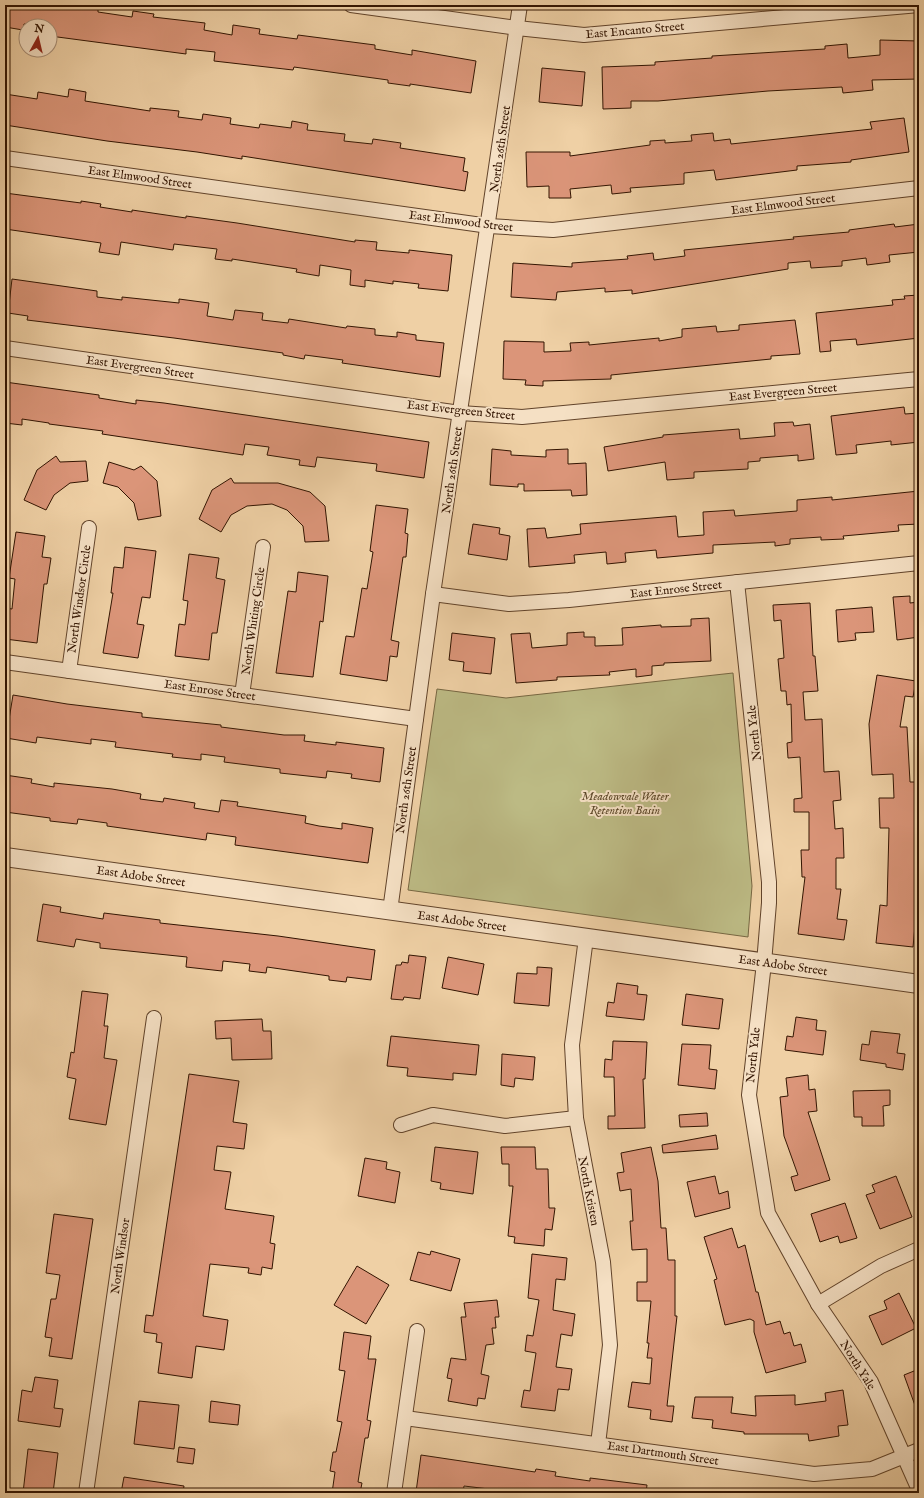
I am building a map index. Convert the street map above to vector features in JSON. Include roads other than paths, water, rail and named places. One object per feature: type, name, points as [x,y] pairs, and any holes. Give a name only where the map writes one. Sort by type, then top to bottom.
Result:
[{"type":"street","name":"East Encanto Street","points":[[351,5],[517,28],[584,35],[919,5]]},
{"type":"street","name":"North 26th Street","points":[[390,911],[433,594],[489,226],[520,5]]},
{"type":"street","name":"East Elmwood Street","points":[[5,158],[489,226],[554,230],[919,188]]},
{"type":"street","name":"East Evergreen Street","points":[[5,348],[460,413],[522,417],[919,379]]},
{"type":"street","name":"North Windsor Circle","points":[[68,671],[89,528]]},
{"type":"street","name":"North Whiting Circle","points":[[242,695],[263,547]]},
{"type":"street","name":"East Enrose Street","points":[[433,594],[509,604],[569,600],[919,563]]},
{"type":"street","name":"North Yale","points":[[737,582],[768,857],[769,903],[764,963],[749,1095],[768,1214],[818,1304],[871,1382],[919,1490]]},
{"type":"street","name":"East Enrose Street","points":[[5,662],[416,719]]},
{"type":"street","name":"East Adobe Street","points":[[5,856],[919,984]]},
{"type":"street","name":"North Kristen","points":[[586,938],[572,1045],[576,1118],[603,1262],[610,1345],[598,1444]]},
{"type":"street","name":"North Windsor","points":[[86,1493],[154,1018]]},
{"type":"street","points":[[401,1125],[433,1115],[505,1126],[576,1118]]},
{"type":"street","points":[[818,1304],[881,1266],[919,1249]]},
{"type":"street","points":[[394,1493],[417,1331]]},
{"type":"street","name":"East Dartmouth Street","points":[[405,1418],[814,1474],[872,1469],[919,1450]]},
{"type":"park label","name":"Meadowvale Water Retention Basin","points":[[625,803]]}]
